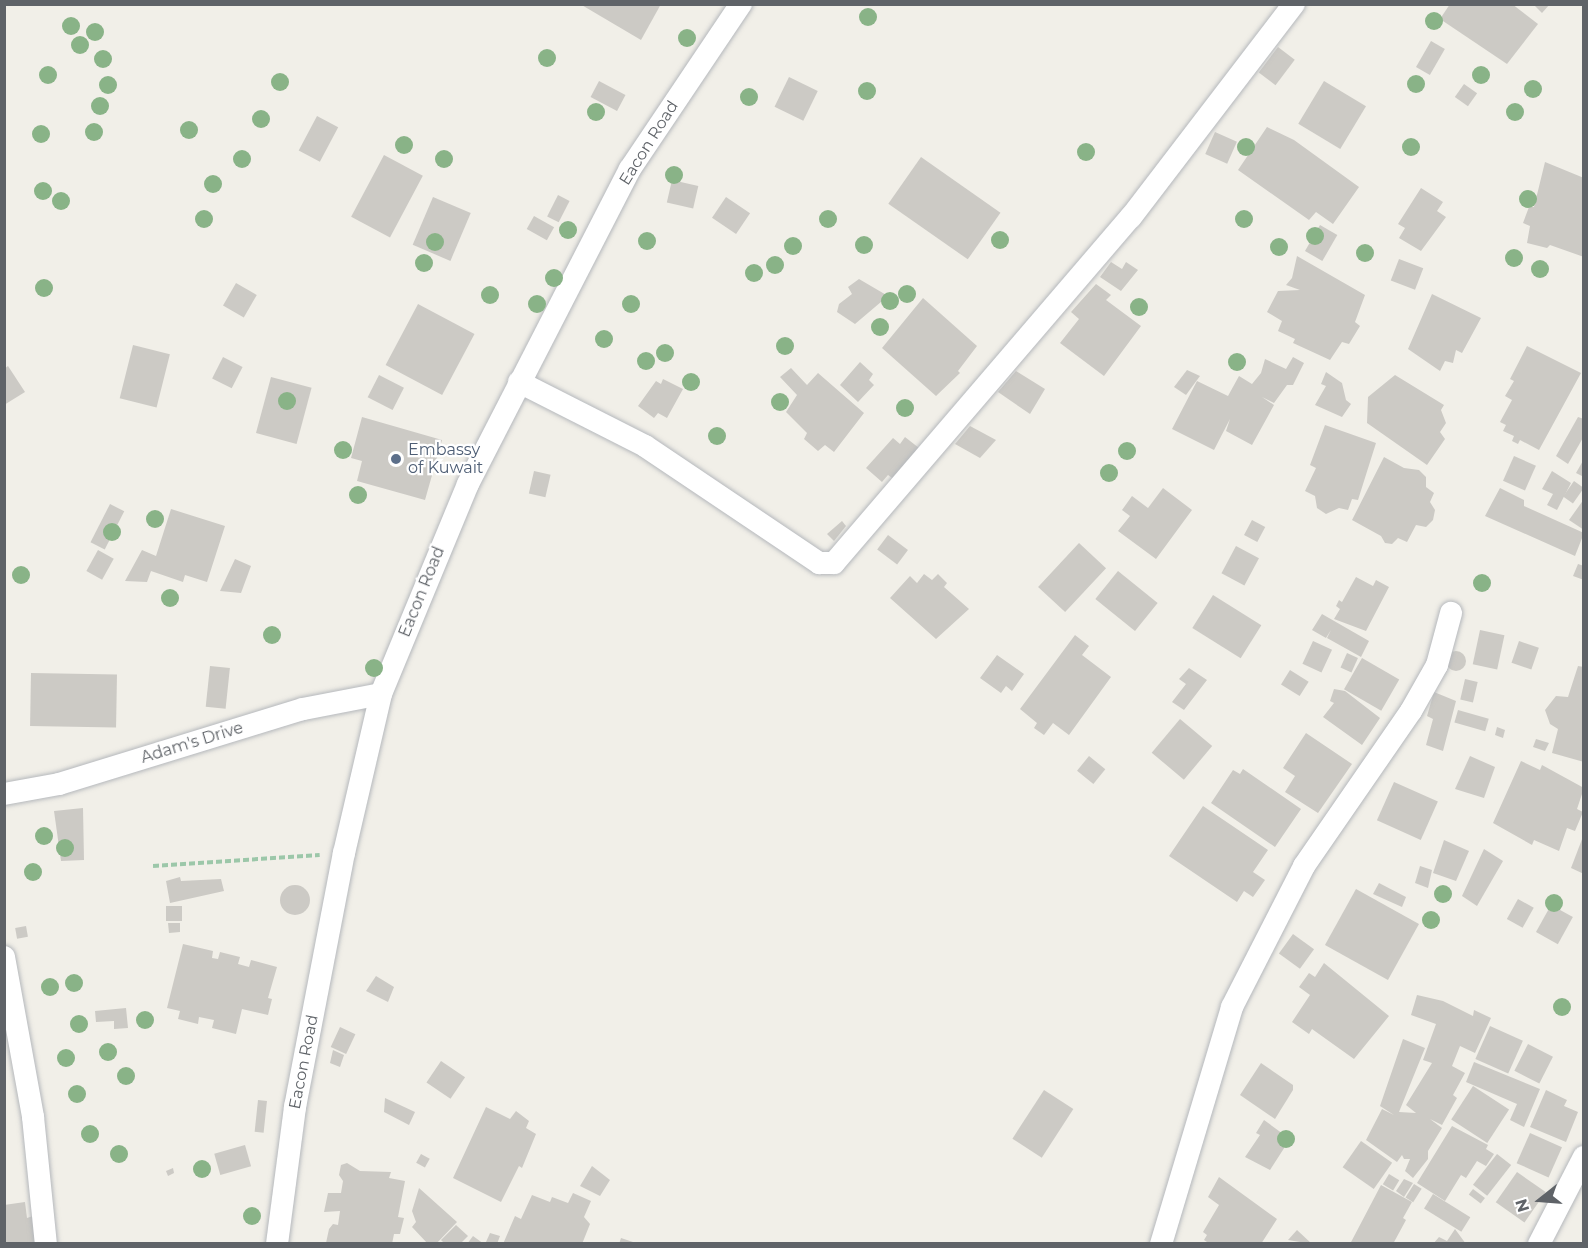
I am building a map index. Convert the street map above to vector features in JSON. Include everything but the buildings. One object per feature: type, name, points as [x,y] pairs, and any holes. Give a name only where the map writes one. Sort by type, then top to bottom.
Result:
[{"type":"street","name":"Eacon Road","points":[[277,1244],[295,1107],[344,854],[381,694],[427,575],[519,382],[584,265],[630,168],[741,4]]},
{"type":"street","points":[[519,382],[645,446],[819,562],[834,563],[1131,218],[1294,4]]},
{"type":"street","points":[[1161,1244],[1232,1007],[1304,866],[1411,711],[1432,674],[1451,613]]},
{"type":"street","name":"Adam's Drive","points":[[4,794],[69,781],[303,709],[381,694]]},
{"type":"street","points":[[4,957],[33,1117],[46,1244]]},
{"type":"street","points":[[1539,1244],[1584,1156]]},
{"type":"path","points":[[153,866],[344,854]]},
{"type":"place","name":"Embassy of Kuwait","points":[[396,459]]}]
